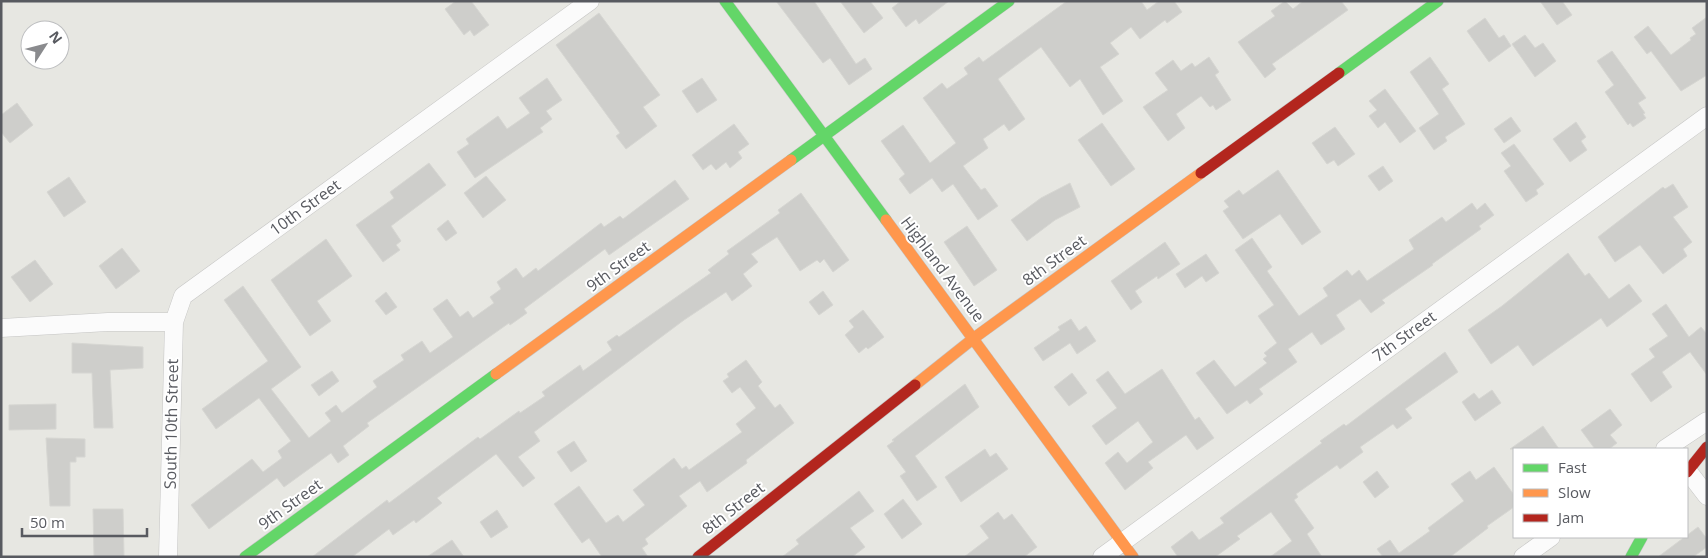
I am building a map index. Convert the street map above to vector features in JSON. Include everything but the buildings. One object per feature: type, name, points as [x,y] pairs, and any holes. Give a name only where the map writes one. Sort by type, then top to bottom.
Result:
[{"type":"street","name":"10th Street","points":[[174,322],[183,296],[590,1]]},
{"type":"street","name":"Highland Avenue","points":[[725,1],[1133,557]]},
{"type":"street","name":"9th Street","points":[[245,557],[1010,1]]},
{"type":"street","name":"8th Street","points":[[698,557],[974,338],[1438,1]]},
{"type":"street","name":"7th Street","points":[[1102,557],[1707,116]]},
{"type":"street","points":[[1,328],[108,322],[174,322]]},
{"type":"street","name":"South 10th Street","points":[[168,557],[174,322]]},
{"type":"street","points":[[1666,448],[1707,421]]},
{"type":"street","points":[[1688,470],[1707,448]]},
{"type":"street","points":[[1688,472],[1707,496]]},
{"type":"street","points":[[1523,557],[1549,538]]},
{"type":"street","points":[[1631,557],[1641,538]]},
{"type":"traffic: fast","points":[[725,1],[886,220]]},
{"type":"traffic: fast","points":[[791,160],[1009,1]]},
{"type":"traffic: fast","points":[[1339,73],[1438,1]]},
{"type":"traffic: fast","points":[[245,557],[496,374]]},
{"type":"traffic: fast","points":[[1631,557],[1641,538]]},
{"type":"traffic: slow","points":[[496,374],[791,160]]},
{"type":"traffic: slow","points":[[915,385],[974,338],[1201,173]]},
{"type":"traffic: slow","points":[[886,220],[1133,557]]},
{"type":"traffic: jam","points":[[1201,173],[1339,73]]},
{"type":"traffic: jam","points":[[698,557],[915,385]]},
{"type":"traffic: jam","points":[[1688,471],[1707,447]]}]
